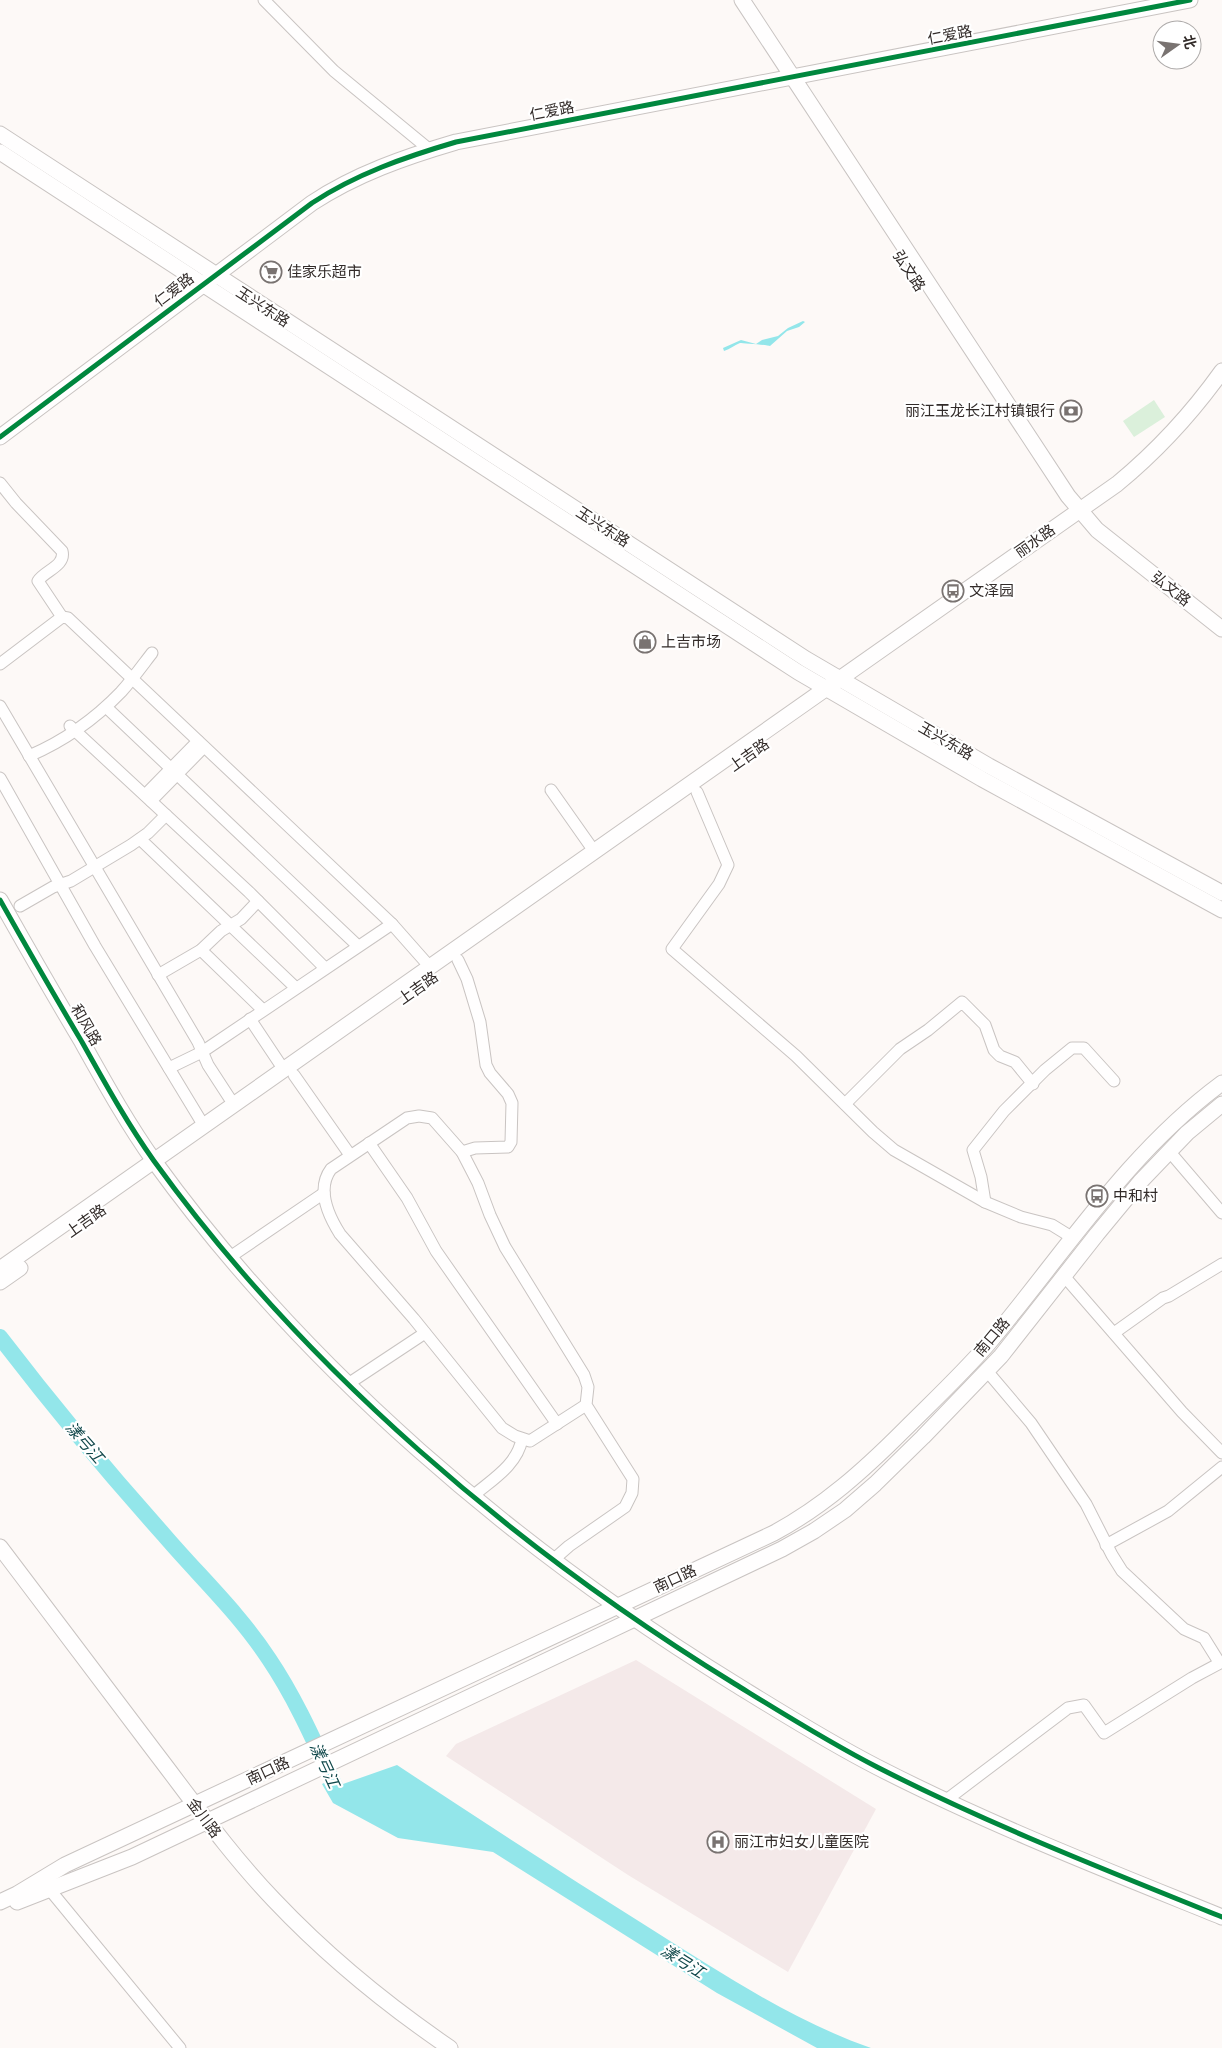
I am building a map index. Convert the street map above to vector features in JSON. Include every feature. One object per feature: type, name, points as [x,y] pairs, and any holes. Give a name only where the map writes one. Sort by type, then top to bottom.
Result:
[{"type":"main road","name":"弘文路","points":[[732,0],[789,79],[1062,487],[1079,516],[1222,628]]},
{"type":"main road","name":"弘文路","points":[[742,0],[789,79]]},
{"type":"main road","name":"仁爱路","points":[[0,437],[312,203],[371,171],[430,150],[465,141],[1190,0]]},
{"type":"main road","name":"玉兴东路","points":[[0,134],[798,654],[837,686],[982,779],[1222,910]]},
{"type":"main road","name":"玉兴东路","points":[[0,152],[798,672],[837,686],[989,766],[1222,893]]},
{"type":"main road","name":"丽水路","points":[[1079,516],[1162,443],[1191,411],[1222,371]]},
{"type":"main road","name":"丽水路","points":[[837,686],[1079,516],[1122,491],[1153,464],[1189,428],[1222,386]]},
{"type":"main road","name":"上吉路","points":[[0,1269],[154,1166],[289,1072],[458,960],[696,792],[837,686]]},
{"type":"main road","name":"上吉路","points":[[0,1282],[204,1126],[234,1105],[289,1072],[430,967],[837,686]]},
{"type":"main road","name":"和风路","points":[[0,900],[154,1166]]},
{"type":"main road","name":"和风路","points":[[0,919],[122,1131],[154,1166]]},
{"type":"main road","name":"南口路","points":[[0,1902],[65,1865],[195,1806],[612,1609],[790,1524],[819,1506],[849,1483],[900,1434],[987,1344],[1072,1238],[1160,1136],[1192,1106],[1222,1084]]},
{"type":"main road","name":"南口路","points":[[0,1910],[132,1857],[207,1822],[782,1549],[829,1521],[875,1484],[987,1371],[1124,1201],[1187,1132],[1222,1104]]},
{"type":"main road","points":[[154,1166],[274,1308],[348,1384],[474,1496],[612,1609]]},
{"type":"main road","points":[[154,1166],[235,1278],[335,1385],[399,1444],[471,1506],[551,1570],[630,1621],[754,1706],[869,1774],[1008,1839],[1222,1928]]},
{"type":"main road","name":"金川路","points":[[0,1547],[207,1822],[254,1879],[318,1943],[368,1987],[450,2048]]},
{"type":"main road","points":[[630,1621],[874,1765],[1030,1838],[1222,1917]]},
{"type":"street","points":[[264,0],[334,70],[430,150]]},
{"type":"street","points":[[0,482],[16,503],[62,552],[63,556],[60,562],[38,581],[62,617]]},
{"type":"street","points":[[0,664],[62,617],[68,618],[392,924],[430,967]]},
{"type":"street","points":[[30,756],[106,706],[123,690],[152,653]]},
{"type":"street","points":[[73,728],[118,686],[132,678]]},
{"type":"street","points":[[0,706],[158,975],[208,1065],[234,1105]]},
{"type":"street","points":[[106,706],[358,946]]},
{"type":"street","points":[[73,728],[258,901],[325,968]]},
{"type":"street","points":[[148,798],[201,744]]},
{"type":"street","points":[[0,778],[60,884],[204,1126]]},
{"type":"street","points":[[551,790],[594,852]]},
{"type":"street","points":[[696,792],[728,865],[719,884],[672,949],[796,1056],[873,1132],[894,1150],[985,1202],[1021,1217],[1052,1226],[1072,1238]]},
{"type":"street","points":[[20,906],[60,884],[71,881],[140,839],[166,815]]},
{"type":"street","points":[[140,839],[296,988]]},
{"type":"street","points":[[158,975],[201,950],[221,931],[241,919],[258,901]]},
{"type":"street","points":[[169,1068],[202,1052],[392,924]]},
{"type":"street","points":[[201,950],[263,1010]]},
{"type":"street","points":[[458,960],[467,979],[480,1022],[486,1065],[490,1073],[508,1094],[513,1110],[511,1142],[508,1147],[476,1148],[462,1152]]},
{"type":"street","points":[[845,1104],[900,1049],[928,1030],[962,1002],[985,1025],[994,1050],[1000,1056],[1015,1062],[1033,1084]]},
{"type":"street","points":[[250,1019],[350,1155]]},
{"type":"street","points":[[985,1202],[981,1177],[973,1150],[1004,1111],[1064,1053],[1072,1048],[1084,1048],[1114,1081]]},
{"type":"street","points":[[553,1560],[569,1546],[625,1507],[632,1493],[633,1479],[586,1405],[588,1387],[584,1375],[505,1247],[490,1215],[478,1182],[462,1152],[432,1118],[407,1118],[335,1165],[328,1173],[324,1183],[324,1193],[331,1218],[340,1234],[425,1333],[502,1428],[522,1439],[530,1441],[586,1405]]},
{"type":"street","points":[[369,1143],[407,1198],[441,1258],[557,1424]]},
{"type":"street","points":[[1169,1151],[1222,1213]]},
{"type":"street","points":[[230,1257],[324,1193]]},
{"type":"street","points":[[1114,1333],[1163,1298],[1178,1292],[1222,1264]]},
{"type":"street","points":[[1064,1276],[1182,1412],[1222,1453]]},
{"type":"street","points":[[348,1384],[425,1333]]},
{"type":"street","points":[[946,1800],[1068,1708],[1084,1705],[1104,1732],[1221,1662],[1204,1638],[1184,1629],[1122,1571],[1106,1545],[1086,1504],[1031,1423],[987,1371]]},
{"type":"street","points":[[474,1496],[512,1463],[522,1439]]},
{"type":"street","points":[[1106,1545],[1168,1510],[1222,1467]]},
{"type":"street","points":[[50,1890],[180,2048]]},
{"type":"shaded area","name":"丽江市妇女儿童医院","points":[[636,1660],[876,1809],[788,1972],[628,1875],[446,1756],[456,1744]]},
{"type":"green space","points":[[1154,400],[1165,417],[1134,437],[1123,421]]},
{"type":"water","points":[[803,321],[805,322],[799,327],[787,331],[770,346],[740,343],[724,351],[723,348],[741,340],[756,344],[762,340],[778,336],[788,328]]},
{"type":"water","points":[[397,1765],[729,1978],[813,2024],[871,2048],[817,2048],[717,1993],[493,1852],[398,1838],[333,1803],[322,1784],[338,1776],[343,1784]]},
{"type":"waterway","name":"漾弓江","points":[[0,1337],[101,1462],[232,1610],[257,1642],[289,1692],[342,1798]]},
{"type":"cycle path","points":[[0,437],[312,203],[346,183],[400,160],[456,142],[1190,0]]},
{"type":"cycle path","points":[[0,900],[135,1132],[154,1161],[213,1238],[278,1312],[346,1383],[419,1450],[495,1514],[573,1575],[653,1631],[735,1684],[841,1748],[961,1808],[1091,1864],[1222,1917]]},
{"type":"place","name":"佳家乐超市","points":[[271,272]]},
{"type":"place","name":"丽江玉龙长江村镇银行","points":[[1071,411]]},
{"type":"place","name":"文泽园","points":[[953,591]]},
{"type":"place","name":"上吉市场","points":[[645,642]]},
{"type":"place","name":"中和村","points":[[1097,1196]]},
{"type":"place","name":"丽江市妇女儿童医院","points":[[718,1842]]}]
